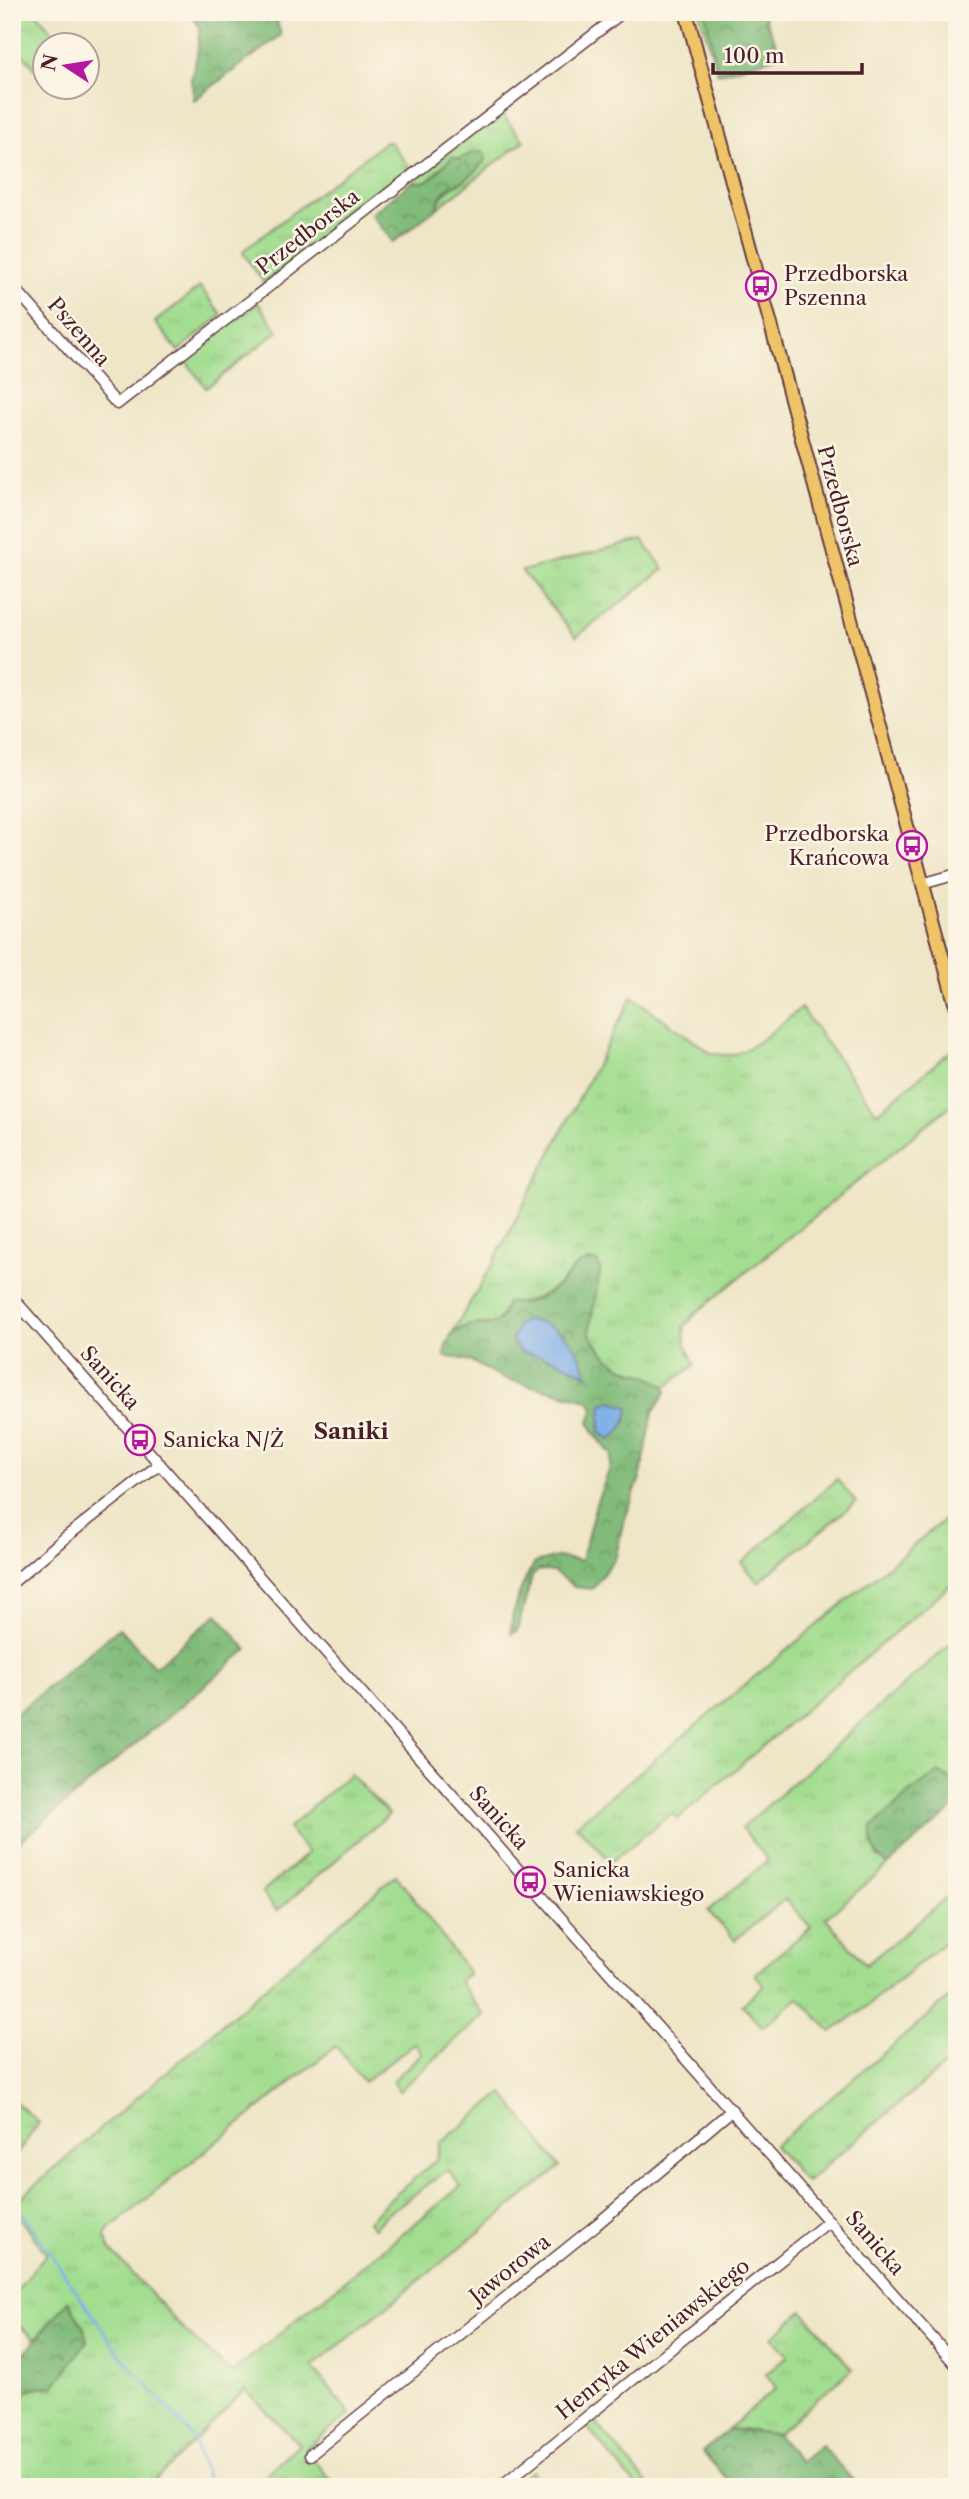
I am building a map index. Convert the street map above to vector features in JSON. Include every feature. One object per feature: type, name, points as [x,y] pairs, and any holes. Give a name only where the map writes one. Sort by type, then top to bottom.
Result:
[{"type":"main road","name":"Przedborska","points":[[686,12],[957,1010]]},
{"type":"street","name":"Przedborska","points":[[117,404],[623,12]]},
{"type":"street","name":"Pszenna","points":[[12,285],[117,404]]},
{"type":"street","points":[[922,884],[957,874]]},
{"type":"street","name":"Sanicka","points":[[12,1297],[957,2366]]},
{"type":"street","points":[[12,1583],[160,1464]]},
{"type":"street","name":"Jaworowa","points":[[310,2455],[596,2225],[732,2110]]},
{"type":"street","name":"Henryka Wieniawskiego","points":[[500,2487],[830,2221]]},
{"type":"green space","points":[[12,12],[36,12],[52,32],[32,32],[32,65],[12,41]]},
{"type":"green space","points":[[190,12],[287,12],[277,22],[281,35],[194,100],[191,80],[200,28]]},
{"type":"green space","points":[[699,12],[705,12],[718,74]]},
{"type":"green space","points":[[705,12],[762,12],[781,55],[718,74]]},
{"type":"green space","points":[[501,113],[524,141],[436,209],[446,192],[462,182],[467,157],[445,164],[425,182],[412,182]]},
{"type":"green space","points":[[385,142],[390,142],[411,169],[411,173],[264,283],[243,253],[244,250]]},
{"type":"green space","points":[[483,152],[486,159],[476,171],[462,182],[449,187],[441,195],[436,209],[393,242],[371,214],[412,182],[430,179],[452,157],[459,159],[472,153]]},
{"type":"green space","points":[[200,287],[222,315],[178,351],[155,322]]},
{"type":"green space","points":[[258,303],[278,331],[206,388],[183,358]]},
{"type":"green space","points":[[642,540],[664,569],[576,637],[522,571]]},
{"type":"green space","points":[[632,997],[711,1053],[724,1055],[738,1053],[757,1043],[801,1008],[877,1113],[954,1048],[957,1100],[696,1313],[684,1327],[686,1345],[695,1365],[665,1387],[614,1362],[591,1336],[589,1331],[600,1271],[575,1266],[553,1289],[526,1302],[504,1308],[496,1322],[469,1326],[451,1335],[491,1267]]},
{"type":"green space","points":[[591,1261],[598,1262],[600,1271],[589,1331],[591,1336],[614,1362],[655,1380],[665,1387],[666,1392],[653,1413],[641,1475],[622,1527],[616,1556],[592,1589],[574,1587],[554,1572],[539,1570],[532,1576],[517,1631],[511,1634],[518,1597],[535,1563],[557,1557],[581,1561],[612,1455],[594,1433],[589,1421],[594,1408],[588,1400],[505,1379],[465,1359],[445,1357],[446,1346],[459,1330],[474,1324],[491,1324],[498,1321],[507,1302],[524,1303],[540,1298],[568,1276],[576,1266]]},
{"type":"green space","points":[[837,1479],[856,1502],[758,1582],[742,1563]]},
{"type":"green space","points":[[957,1509],[957,1579],[678,1819],[672,1813],[611,1862],[576,1825]]},
{"type":"green space","points":[[217,1614],[247,1650],[12,1848],[12,1717],[119,1628],[155,1667]]},
{"type":"green space","points":[[957,1638],[957,1787],[939,1773],[912,1791],[872,1827],[877,1856],[888,1865],[826,1918],[866,1965],[957,1889],[957,1932],[860,2012],[831,2032],[799,1998],[762,2027],[742,2005],[764,1985],[755,1974],[811,1927],[785,1899],[735,1940],[708,1911],[768,1860],[742,1828]]},
{"type":"green space","points":[[939,1772],[954,1786],[957,1805],[888,1865],[874,1848],[872,1827],[912,1791]]},
{"type":"green space","points":[[350,1774],[389,1814],[277,1911],[262,1892],[308,1853],[288,1828]]},
{"type":"green space","points":[[396,1875],[469,1973],[459,1981],[484,2015],[399,2091],[393,2081],[422,2053],[415,2043],[364,2082],[336,2046],[108,2230],[105,2236],[109,2248],[184,2330],[231,2373],[461,2186],[448,2170],[387,2214],[374,2228],[368,2222],[379,2209],[436,2160],[441,2143],[503,2093],[560,2167],[312,2367],[350,2414],[305,2449],[337,2487],[253,2487],[299,2444],[245,2390],[149,2487],[115,2487],[105,2479],[94,2487],[12,2487],[12,2404],[31,2390],[54,2387],[68,2302],[35,2339],[12,2320],[12,2296],[46,2254],[19,2216],[12,2224],[12,2188],[20,2198]]},
{"type":"green space","points":[[957,1991],[957,2055],[806,2182],[774,2146]]},
{"type":"green space","points":[[12,2099],[39,2123],[12,2161]]},
{"type":"green space","points":[[68,2301],[83,2325],[87,2341],[54,2387],[31,2389],[12,2404],[12,2368]]},
{"type":"green space","points":[[803,2311],[852,2369],[777,2434],[729,2429],[776,2388],[766,2374],[788,2356],[772,2337]]},
{"type":"green space","points":[[593,2419],[650,2487],[637,2487],[585,2425]]},
{"type":"green space","points":[[729,2429],[777,2434],[800,2462],[821,2445],[859,2487],[735,2487],[702,2452]]},
{"type":"green space","points":[[532,2471],[545,2487],[509,2487]]},
{"type":"water","points":[[527,1320],[550,1327],[570,1340],[588,1375],[554,1359],[519,1352],[512,1340],[518,1325]]},
{"type":"water","points":[[611,1401],[629,1407],[623,1426],[609,1439],[600,1432],[602,1404]]},
{"type":"waterway","points":[[12,2198],[119,2353],[192,2436],[210,2487]]},
{"type":"place","name":"Przedborska Pszenna","points":[[761,286]]},
{"type":"place","name":"Przedborska Krańcowa","points":[[912,846]]},
{"type":"place","name":"Sanicka N/Ż","points":[[140,1440]]},
{"type":"place","name":"Sanicka Wieniawskiego","points":[[530,1882]]},
{"type":"district","name":"Saniki","points":[[351,1431]]}]
